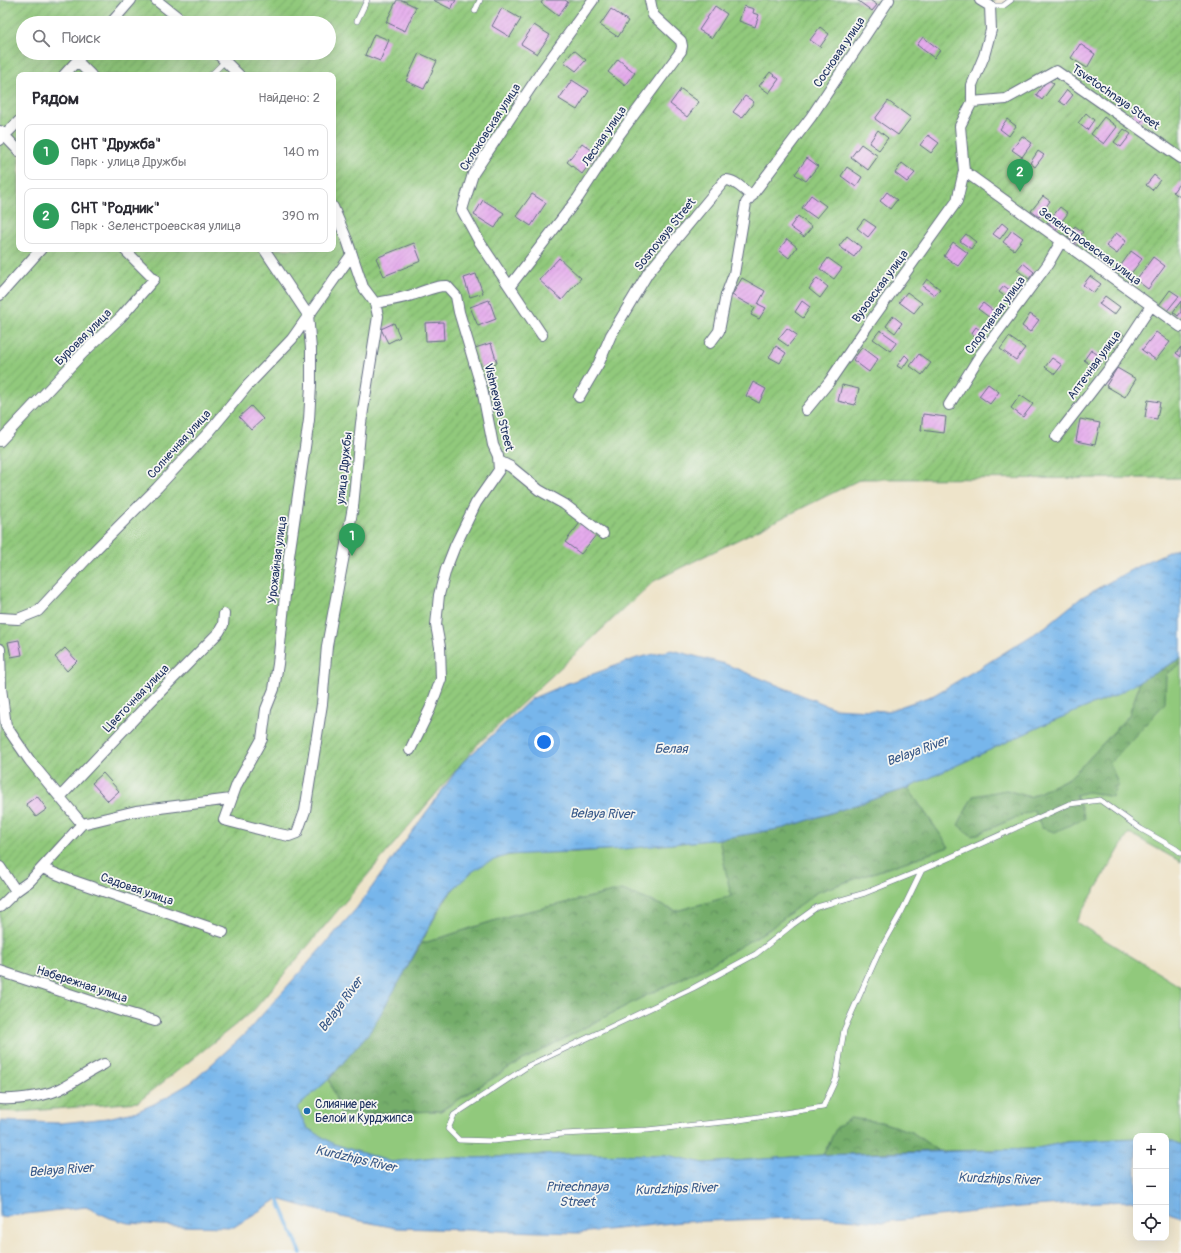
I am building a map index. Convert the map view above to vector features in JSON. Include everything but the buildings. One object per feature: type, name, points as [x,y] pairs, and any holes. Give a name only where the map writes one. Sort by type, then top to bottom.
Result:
[{"type":"street","points":[[117,16],[131,0]]},
{"type":"street","points":[[156,0],[176,16]]},
{"type":"street","name":"Склоковская улица","points":[[542,335],[479,241],[462,210],[473,174],[541,72],[593,0]]},
{"type":"street","name":"Лесная улица","points":[[510,286],[578,198],[620,135],[681,52],[681,41],[653,16],[650,0]]},
{"type":"street","name":"Сосновая улица","points":[[752,196],[811,117],[889,0]]},
{"type":"street","points":[[972,102],[972,85],[984,56],[991,30],[990,6],[980,0]]},
{"type":"street","points":[[67,72],[77,61],[88,72]]},
{"type":"street","points":[[225,61],[236,72]]},
{"type":"street","name":"Tsvetochnaya Street","points":[[972,102],[1006,99],[1056,71],[1181,158]]},
{"type":"street","name":"Вузовская улица","points":[[806,410],[829,382],[957,201],[964,171],[960,126],[972,102]]},
{"type":"street","points":[[16,124],[2,136],[16,148]]},
{"type":"street","name":"Зеленстроевская улица","points":[[964,171],[1181,327]]},
{"type":"street","name":"Sosnovaya Street","points":[[579,398],[599,363],[611,335],[648,273],[725,180],[729,180],[752,196]]},
{"type":"street","points":[[710,343],[719,331],[726,294],[734,274],[746,203],[752,196]]},
{"type":"street","points":[[336,214],[363,287],[375,303]]},
{"type":"street","name":"Спортивная улица","points":[[949,405],[981,354],[1044,270],[1062,240]]},
{"type":"street","points":[[0,296],[37,252]]},
{"type":"street","name":"Буровая улица","points":[[0,441],[83,353],[121,317],[154,279],[127,252]]},
{"type":"street","points":[[266,252],[308,315]]},
{"type":"street","name":"Солнечная улица","points":[[0,618],[18,619],[38,611],[94,551],[157,488],[210,431],[248,385],[292,339],[352,254]]},
{"type":"street","name":"Vishnevaya Street","points":[[375,303],[395,300],[439,285],[447,286],[456,296],[459,312],[482,389],[493,445],[499,461],[511,467],[540,490],[564,504],[603,534]]},
{"type":"street","name":"улица Дружбы","points":[[224,820],[289,836],[297,833],[305,811],[322,704],[326,646],[353,508],[361,423],[378,316],[375,303]]},
{"type":"street","name":"Аптечная улица","points":[[1056,437],[1112,366],[1151,306]]},
{"type":"street","name":"Урожайная улица","points":[[224,820],[237,784],[262,739],[266,709],[274,689],[289,556],[308,420],[311,384],[311,349],[308,315]]},
{"type":"street","points":[[410,750],[430,709],[441,679],[440,647],[436,626],[439,595],[446,569],[455,546],[476,503],[499,470],[499,461]]},
{"type":"street","name":"Цветочная улица","points":[[60,797],[219,632],[223,624],[224,614]]},
{"type":"street","points":[[0,649],[1,688],[6,726],[30,761],[82,824]]},
{"type":"street","points":[[0,907],[16,891],[30,881],[82,824],[136,811],[231,798]]},
{"type":"street","points":[[0,867],[16,891]]},
{"type":"street","name":"Садовая улица","points":[[42,868],[71,880],[223,932]]},
{"type":"street","name":"Набережная улица","points":[[0,971],[120,1011],[155,1021]]},
{"type":"street","points":[[0,1099],[36,1096],[62,1088],[88,1071],[104,1064]]},
{"type":"lane","points":[[358,21],[367,0]]},
{"type":"lane","points":[[475,11],[480,0]]},
{"type":"lane","points":[[990,6],[1003,6],[1011,0]]},
{"type":"lane","points":[[214,72],[225,61]]},
{"type":"lane","points":[[922,870],[902,911],[878,954],[844,1030],[836,1078],[823,1107],[733,1121],[647,1130],[563,1134],[492,1141],[459,1140],[448,1129],[454,1115],[528,1066],[693,988],[756,954],[817,907],[865,893],[922,870],[1069,804],[1100,800],[1141,829],[1176,848],[1181,853]]},
{"type":"green space","points":[[0,0],[995,0],[990,6],[1002,6],[1011,0],[1181,0],[1181,478],[861,479],[654,581],[477,745],[254,1010],[138,1102],[18,1112],[0,1111]]},
{"type":"green space","points":[[1181,658],[1181,664],[1166,674],[1165,703],[1110,763],[1118,784],[1112,797],[1088,792],[1076,795],[1085,818],[1055,832],[1042,828],[1034,810],[972,836],[958,825],[973,796],[1006,790],[1030,797],[1069,778],[1085,763],[1129,715],[1138,689],[1139,681]]},
{"type":"green space","points":[[1181,664],[1181,862],[1129,833],[1076,922],[1181,987],[1181,1145],[1169,1139],[1169,1133],[1133,1133],[1133,1138],[1067,1142],[1033,1149],[938,1151],[912,1132],[881,1122],[837,1127],[823,1155],[704,1163],[665,1155],[563,1154],[475,1158],[435,1157],[391,1162],[334,1144],[307,1128],[296,1108],[329,1079],[341,1114],[441,1111],[512,1066],[639,999],[706,967],[771,928],[817,892],[949,847],[908,788],[1050,722],[1114,696],[1139,681],[1138,689],[1129,715],[1085,763],[1069,778],[1030,797],[1006,790],[973,836],[1034,810],[1042,828],[1085,818],[1076,794],[1118,784],[1110,763],[1164,703],[1166,674]]},
{"type":"green space","points":[[908,788],[949,847],[817,892],[771,928],[706,967],[639,999],[512,1066],[440,1111],[341,1114],[329,1079],[371,1030],[421,944],[512,915],[622,890],[676,911],[731,896],[719,839],[784,828]]},
{"type":"green space","points":[[719,839],[732,896],[676,911],[622,890],[512,915],[421,944],[433,920],[455,887],[474,869],[496,858],[530,853],[595,851]]},
{"type":"green space","points":[[850,1118],[881,1122],[912,1132],[938,1151],[823,1155],[837,1127]]},
{"type":"water","name":"Белая","points":[[1181,546],[1181,658],[1114,696],[1050,722],[908,788],[784,828],[719,839],[624,849],[508,855],[486,863],[472,872],[452,890],[441,905],[371,1030],[329,1079],[297,1108],[307,1128],[334,1144],[391,1162],[435,1157],[475,1158],[563,1154],[666,1155],[704,1163],[823,1155],[1033,1149],[1067,1142],[1133,1138],[1133,1202],[1076,1203],[1020,1207],[883,1222],[821,1217],[681,1222],[579,1233],[396,1228],[341,1217],[278,1199],[234,1227],[128,1223],[110,1218],[86,1207],[0,1217],[0,1121],[61,1123],[107,1118],[138,1111],[156,1103],[192,1082],[245,1034],[356,909],[462,763],[531,699],[568,683],[637,658],[672,650],[725,664],[834,708],[888,711],[934,695],[1045,627],[1082,597],[1142,564]]},
{"type":"water","points":[[1169,1139],[1181,1145],[1181,1217],[1169,1213]]},
{"type":"waterway","points":[[280,1195],[278,1199],[301,1253]]},
{"type":"place","name":"СНТ \"Родник\"","points":[[1020,192]]},
{"type":"place","name":"СНТ \"Дружба\"","points":[[352,556]]},
{"type":"place","name":"Слияние рек Белой и Курджипса","points":[[307,1111]]},
{"type":"water label","name":"Belaya River","points":[[917,750]]},
{"type":"water label","name":"Belaya River","points":[[602,813]]},
{"type":"water label","name":"Belaya River","points":[[340,1004]]},
{"type":"water label","name":"Kurdzhips River","points":[[356,1158]]},
{"type":"water label","name":"Belaya River","points":[[61,1169]]},
{"type":"water label","name":"Kurdzhips River","points":[[999,1178]]},
{"type":"water label","name":"Kurdzhips River","points":[[676,1188]]},
{"type":"water label","name":"Prirechnaya Street","points":[[577,1194]]}]
